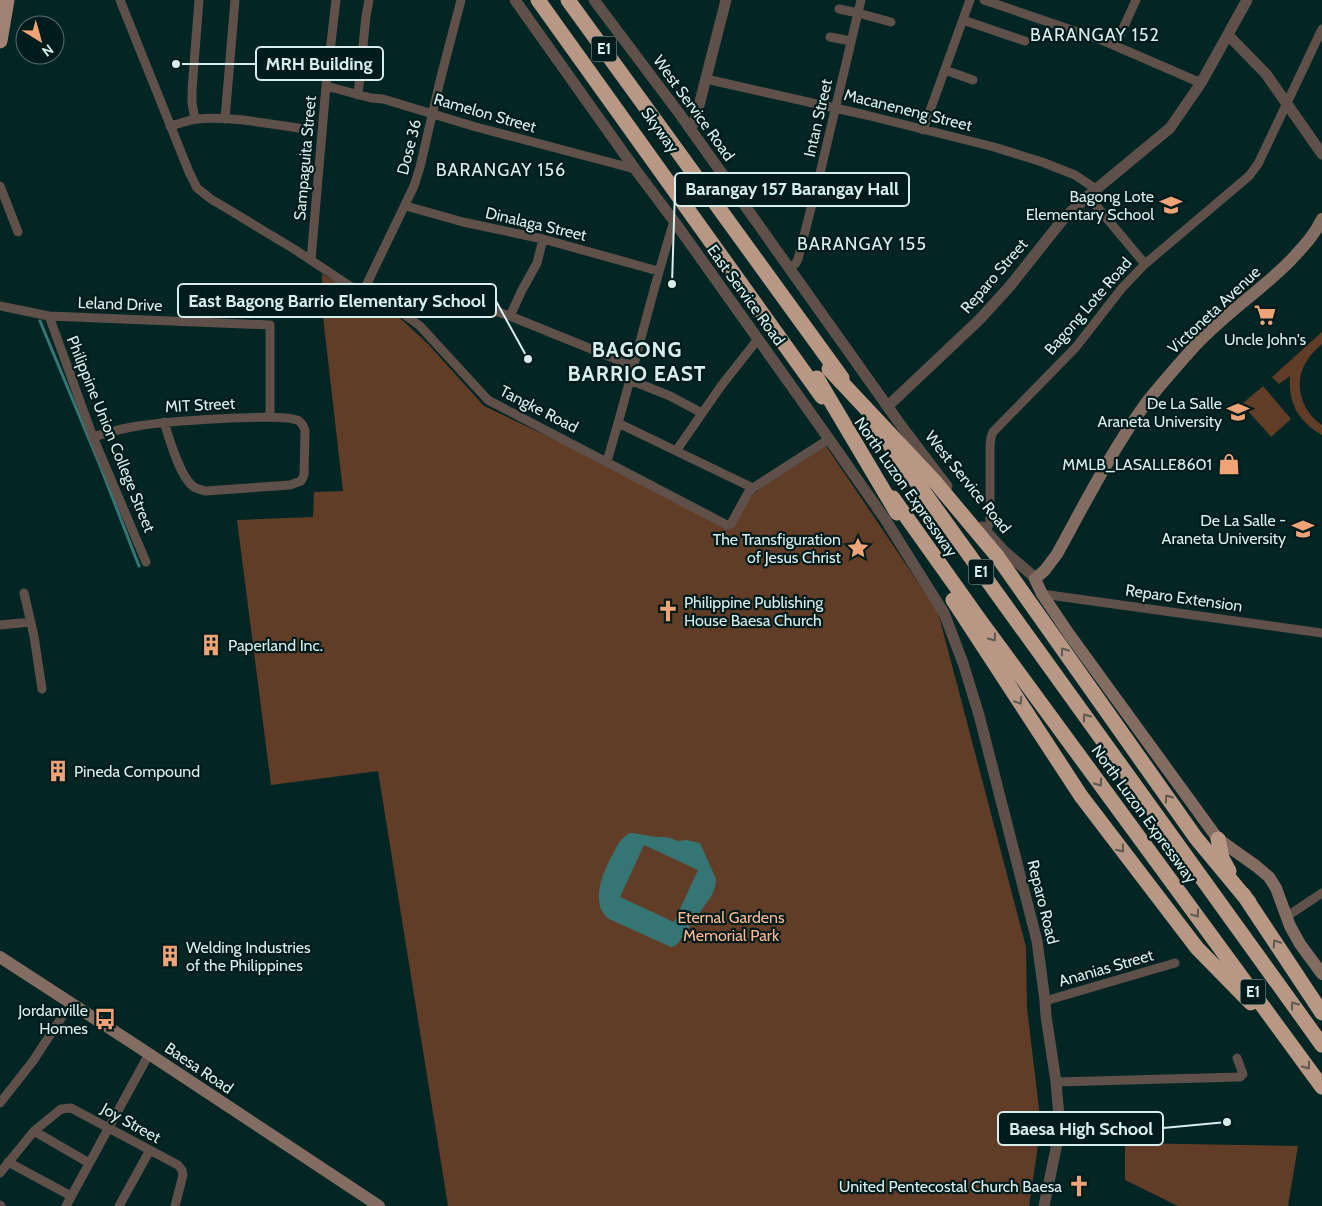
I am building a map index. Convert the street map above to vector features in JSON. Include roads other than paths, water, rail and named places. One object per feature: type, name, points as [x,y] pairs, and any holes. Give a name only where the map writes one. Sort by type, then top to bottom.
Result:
[{"type":"highway","name":"North Luzon Expressway","points":[[538,0],[979,619],[1322,1087]]},
{"type":"highway","name":"Skyway","points":[[544,0],[682,189],[823,373]]},
{"type":"highway","name":"Skyway","points":[[562,0],[823,373]]},
{"type":"highway","name":"North Luzon Expressway","points":[[568,0],[1322,1045]]},
{"type":"highway","points":[[823,373],[897,513],[1081,796],[1197,948],[1292,1045]]},
{"type":"highway","points":[[823,373],[936,483],[997,556],[1196,838],[1249,902]]},
{"type":"highway","points":[[1218,839],[1222,858],[1232,877],[1322,1013]]},
{"type":"main road","points":[[0,40],[7,0]]},
{"type":"main road","name":"Victoneta Avenue","points":[[1035,579],[1045,570],[1057,554],[1116,449],[1146,404],[1195,346],[1217,324],[1299,252],[1310,240],[1322,219]]},
{"type":"main road","name":"West Service Road","points":[[1035,579],[1042,594],[1069,634],[1218,839],[1256,866],[1269,878],[1276,888],[1290,926],[1300,944],[1322,974]]},
{"type":"main road","name":"Baesa Road","points":[[0,957],[379,1206]]},
{"type":"street","name":"Tangke Road","points":[[120,0],[197,188],[362,294],[400,312],[420,326],[488,400],[727,525],[731,524],[748,493],[753,488]]},
{"type":"street","points":[[195,119],[192,90],[199,0]]},
{"type":"street","points":[[225,119],[235,0]]},
{"type":"street","name":"Sampaguita Street","points":[[311,260],[326,86],[336,0]]},
{"type":"street","points":[[358,94],[369,0]]},
{"type":"street","name":"Dose 36","points":[[362,294],[414,186],[461,0]]},
{"type":"street","name":"East Service Road","points":[[515,0],[885,519],[944,613]]},
{"type":"street","name":"West Service Road","points":[[594,0],[690,129],[946,485],[985,531],[1035,579]]},
{"type":"street","points":[[690,129],[695,121],[726,0]]},
{"type":"street","name":"Intan Street","points":[[790,268],[798,259],[861,0]]},
{"type":"street","points":[[923,130],[970,0]]},
{"type":"street","points":[[984,0],[1115,46],[1201,83]]},
{"type":"street","points":[[1115,46],[1136,0]]},
{"type":"street","name":"Reparo Street","points":[[888,406],[979,320],[1010,286],[1064,218],[1092,192],[1170,128],[1201,83],[1247,0]]},
{"type":"street","points":[[839,9],[891,22]]},
{"type":"street","points":[[963,20],[1025,41]]},
{"type":"street","name":"Bagong Lote Road","points":[[985,531],[990,523],[990,446],[993,432],[1076,347],[1122,288],[1145,264],[1255,170],[1322,29]]},
{"type":"street","points":[[1228,35],[1266,74],[1322,154]]},
{"type":"street","points":[[830,37],[851,41]]},
{"type":"street","points":[[945,70],[973,80]]},
{"type":"street","name":"Macaneneng Street","points":[[706,79],[994,147],[1042,162],[1075,175],[1092,192],[1145,264]]},
{"type":"street","name":"Ramelon Street","points":[[326,86],[383,99],[507,136],[635,169]]},
{"type":"street","points":[[170,126],[195,119],[225,119],[305,130]]},
{"type":"street","points":[[0,186],[18,232]]},
{"type":"street","name":"Dinalaga Street","points":[[406,206],[463,222],[543,239],[658,271]]},
{"type":"street","points":[[607,461],[658,271],[674,221]]},
{"type":"street","points":[[510,316],[537,263],[543,239]]},
{"type":"street","points":[[447,295],[510,316],[633,366]]},
{"type":"street","name":"Leland Drive","points":[[0,306],[49,316],[270,325],[270,417]]},
{"type":"street","name":"Philippine Union College Street","points":[[49,316],[93,437],[146,562]]},
{"type":"street","points":[[676,451],[758,339]]},
{"type":"street","points":[[630,380],[670,396],[702,414]]},
{"type":"street","name":"MIT Street","points":[[93,437],[136,426],[164,422],[270,417],[292,419],[299,421],[305,431],[304,475],[301,481],[290,484],[205,491],[195,488],[188,481],[173,450],[164,422]]},
{"type":"street","points":[[618,423],[753,488],[829,439]]},
{"type":"street","points":[[24,593],[31,622],[42,689]]},
{"type":"street","name":"Reparo Extension","points":[[1042,594],[1322,633]]},
{"type":"street","name":"Reparo Road","points":[[944,613],[963,663],[984,734],[1037,941],[1056,1082],[1060,1129],[1044,1206]]},
{"type":"street","points":[[0,625],[31,622]]},
{"type":"street","points":[[1286,917],[1322,893]]},
{"type":"street","name":"Ananias Street","points":[[1045,1000],[1175,964]]},
{"type":"street","points":[[0,1103],[33,1061],[71,1003]]},
{"type":"street","points":[[66,1206],[149,1054]]},
{"type":"street","points":[[1056,1082],[1240,1077],[1243,1074],[1237,1058]]},
{"type":"street","name":"Joy Street","points":[[0,1173],[34,1130],[57,1111],[71,1108],[178,1165],[183,1175],[175,1206]]},
{"type":"street","points":[[34,1130],[89,1162]]},
{"type":"street","points":[[119,1206],[150,1150]]},
{"type":"street","points":[[8,1162],[72,1196]]},
{"type":"water","points":[[634,833],[700,843],[716,879],[712,895],[675,946],[671,947],[609,919],[603,913],[599,896],[602,878],[616,848],[627,835]],"holes":[[[644,845],[698,870],[674,922],[620,897]]]},
{"type":"waterway","points":[[40,321],[139,566]]},
{"type":"place","name":"MRH Building","points":[[176,64]]},
{"type":"place","name":"Bagong Lote Elementary School","points":[[1171,205]]},
{"type":"place","name":"Barangay 157 Barangay Hall","points":[[672,284]]},
{"type":"place","name":"Uncle John's","points":[[1265,315]]},
{"type":"place","name":"East Bagong Barrio Elementary School","points":[[528,359]]},
{"type":"place","name":"De La Salle Araneta University","points":[[1238,412]]},
{"type":"place","name":"MMLB_LASALLE8601","points":[[1229,464]]},
{"type":"place","name":"De La Salle - Araneta University","points":[[1303,529]]},
{"type":"place","name":"The Transfiguration of Jesus Christ","points":[[858,548]]},
{"type":"place","name":"Philippine Publishing House Baesa Church","points":[[668,611]]},
{"type":"place","name":"Paperland Inc.","points":[[211,645]]},
{"type":"place","name":"Pineda Compound","points":[[58,771]]},
{"type":"place","name":"Welding Industries of the Philippines","points":[[170,956]]},
{"type":"place","name":"Jordanville Homes","points":[[105,1019]]},
{"type":"place","name":"Baesa High School","points":[[1227,1122]]},
{"type":"place","name":"United Pentecostal Church Baesa","points":[[1079,1186]]},
{"type":"district","name":"BARANGAY 152","points":[[1095,35]]},
{"type":"district","name":"BARANGAY 156","points":[[501,170]]},
{"type":"district","name":"BARANGAY 155","points":[[862,244]]},
{"type":"district","name":"BAGONG BARRIO EAST","points":[[637,361]]},
{"type":"park label","name":"Eternal Gardens Memorial Park","points":[[731,926]]}]
